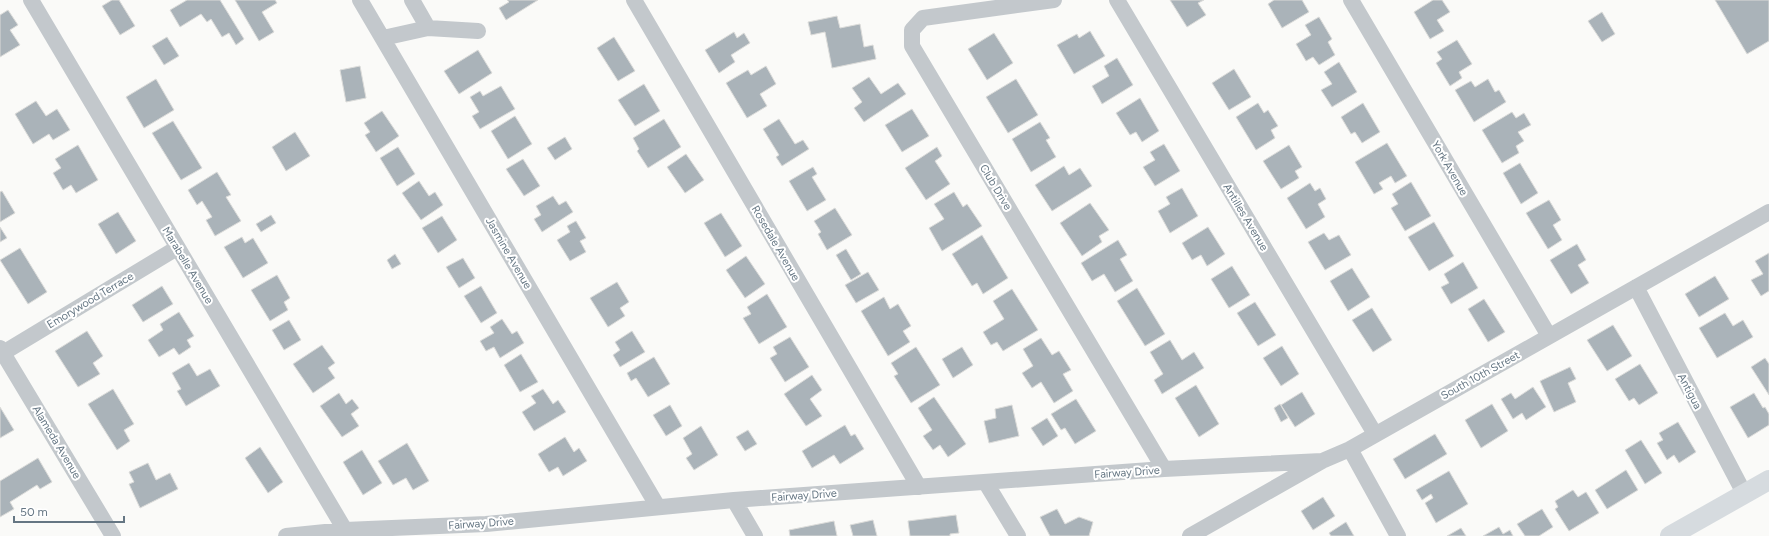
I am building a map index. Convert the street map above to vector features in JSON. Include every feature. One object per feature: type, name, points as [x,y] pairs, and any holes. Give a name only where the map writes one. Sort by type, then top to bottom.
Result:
[{"type":"main road","points":[[1670,536],[1745,495],[1769,480]]},
{"type":"street","name":"Marabelle Avenue","points":[[31,0],[344,530]]},
{"type":"street","name":"Jasmine Avenue","points":[[360,0],[658,507]]},
{"type":"street","points":[[412,0],[428,28]]},
{"type":"street","name":"Rosedale Avenue","points":[[634,0],[919,487]]},
{"type":"street","name":"Club Drive","points":[[1054,0],[923,18],[912,30],[912,46],[1164,469]]},
{"type":"street","name":"Antilles Avenue","points":[[1117,0],[1375,434]]},
{"type":"street","name":"York Avenue","points":[[1351,0],[1549,336]]},
{"type":"street","points":[[383,38],[428,28],[478,31]]},
{"type":"street","name":"South 10th Street","points":[[1190,536],[1322,461],[1350,448],[1769,212]]},
{"type":"street","name":"Emorywood Terrace","points":[[1,350],[177,248]]},
{"type":"street","name":"Antigua","points":[[1636,287],[1745,495]]},
{"type":"street","name":"Alameda Avenue","points":[[1,350],[113,536]]},
{"type":"street","points":[[1350,448],[1398,536]]},
{"type":"street","name":"Fairway Drive","points":[[286,536],[344,530],[490,530],[658,507],[734,500],[1164,469],[1322,461]]},
{"type":"street","points":[[986,483],[1018,536]]},
{"type":"street","points":[[734,500],[755,536]]},
{"type":"building","points":[[112,0],[119,0],[135,26],[120,35],[102,6]]},
{"type":"building","points":[[187,0],[220,0],[244,39],[236,45],[229,33],[222,37],[211,19],[207,22],[201,14],[180,27],[170,10]]},
{"type":"building","points":[[235,0],[275,0],[277,3],[262,12],[274,32],[259,41]]},
{"type":"building","points":[[507,0],[538,0],[506,20],[499,8],[509,2]]},
{"type":"building","points":[[1170,0],[1204,0],[1198,3],[1206,15],[1187,27]]},
{"type":"building","points":[[1274,0],[1302,0],[1309,12],[1282,28],[1268,4]]},
{"type":"building","points":[[1433,0],[1442,0],[1450,12],[1437,20],[1444,31],[1430,39],[1414,12]]},
{"type":"building","points":[[1715,0],[1769,0],[1769,41],[1747,54]]},
{"type":"building","points":[[8,10],[18,25],[10,30],[20,45],[0,57],[0,15]]},
{"type":"building","points":[[1602,12],[1615,34],[1602,42],[1588,21]]},
{"type":"building","points":[[837,16],[840,28],[860,24],[864,47],[873,45],[876,59],[832,68],[825,32],[811,35],[808,22]]},
{"type":"building","points":[[1319,17],[1332,39],[1328,42],[1335,55],[1319,65],[1313,57],[1306,61],[1296,44],[1311,35],[1305,25]]},
{"type":"building","points":[[1090,31],[1105,56],[1074,74],[1057,45],[1077,34],[1079,38]]},
{"type":"building","points":[[734,32],[737,38],[744,33],[750,43],[731,55],[735,62],[719,73],[705,50]]},
{"type":"building","points":[[994,33],[1013,63],[987,80],[968,49]]},
{"type":"building","points":[[167,37],[179,56],[164,65],[152,46]]},
{"type":"building","points":[[614,37],[635,71],[618,81],[597,48]]},
{"type":"building","points":[[1457,40],[1472,64],[1459,72],[1462,78],[1450,86],[1436,63],[1442,59],[1437,52]]},
{"type":"building","points":[[478,50],[492,73],[459,94],[444,71]]},
{"type":"building","points":[[1117,58],[1133,85],[1102,104],[1092,86],[1109,76],[1104,66]]},
{"type":"building","points":[[1339,62],[1357,92],[1332,107],[1321,90],[1332,84],[1324,72]]},
{"type":"building","points":[[360,66],[366,98],[346,102],[340,70]]},
{"type":"building","points":[[766,66],[776,84],[760,94],[767,106],[747,118],[726,83],[748,70],[751,75]]},
{"type":"building","points":[[1234,69],[1251,97],[1229,110],[1212,83]]},
{"type":"building","points":[[869,77],[881,94],[898,83],[906,94],[864,122],[854,108],[862,102],[852,88]]},
{"type":"building","points":[[156,79],[174,110],[144,128],[126,97]]},
{"type":"building","points":[[1016,79],[1038,115],[1008,133],[986,97]]},
{"type":"building","points":[[1488,79],[1495,92],[1499,90],[1506,102],[1474,122],[1455,90],[1471,81],[1475,87]]},
{"type":"building","points":[[644,84],[660,111],[635,126],[618,100]]},
{"type":"building","points":[[501,86],[515,109],[480,129],[472,116],[479,112],[470,97],[480,91],[483,96]]},
{"type":"building","points":[[1140,98],[1159,131],[1142,142],[1136,132],[1130,135],[1116,113]]},
{"type":"building","points":[[36,101],[46,116],[57,109],[70,130],[53,140],[49,134],[33,144],[15,114]]},
{"type":"building","points":[[1258,103],[1264,113],[1268,110],[1278,126],[1271,130],[1275,138],[1256,150],[1236,117]]},
{"type":"building","points":[[1363,103],[1380,132],[1362,143],[1355,132],[1351,134],[1341,117]]},
{"type":"building","points":[[912,109],[929,136],[902,152],[885,125]]},
{"type":"building","points":[[382,111],[399,136],[376,152],[365,135],[370,132],[364,123]]},
{"type":"building","points":[[1512,112],[1516,118],[1524,113],[1531,125],[1518,132],[1524,141],[1516,146],[1519,153],[1502,163],[1482,130]]},
{"type":"building","points":[[515,116],[532,144],[508,159],[491,131]]},
{"type":"building","points":[[664,119],[681,147],[648,168],[637,151],[639,149],[633,138]]},
{"type":"building","points":[[779,119],[795,144],[803,140],[809,149],[782,166],[776,157],[779,155],[763,129]]},
{"type":"building","points":[[173,121],[202,168],[181,180],[152,133]]},
{"type":"building","points":[[1040,122],[1050,138],[1046,140],[1056,157],[1031,172],[1012,139]]},
{"type":"building","points":[[295,132],[310,156],[286,171],[272,147]]},
{"type":"building","points":[[565,137],[572,149],[555,160],[547,148]]},
{"type":"building","points":[[1387,143],[1407,176],[1395,183],[1391,176],[1379,183],[1383,189],[1374,194],[1355,162]]},
{"type":"building","points":[[1164,144],[1180,171],[1155,186],[1143,167],[1155,160],[1150,152]]},
{"type":"building","points":[[78,145],[98,180],[76,193],[71,185],[63,190],[53,173],[61,168],[55,159]]},
{"type":"building","points":[[1289,145],[1302,167],[1295,171],[1299,178],[1281,189],[1263,161]]},
{"type":"building","points":[[398,147],[415,174],[397,186],[380,158]]},
{"type":"building","points":[[937,147],[942,156],[935,161],[950,184],[926,200],[905,168]]},
{"type":"building","points":[[686,154],[704,180],[685,193],[667,167]]},
{"type":"building","points":[[523,159],[540,186],[524,196],[506,169]]},
{"type":"building","points":[[1520,163],[1538,193],[1521,204],[1503,173]]},
{"type":"building","points":[[1064,166],[1069,175],[1080,168],[1092,186],[1052,211],[1035,185]]},
{"type":"building","points":[[813,167],[817,174],[812,177],[826,200],[807,211],[789,181]]},
{"type":"building","points":[[217,172],[231,195],[226,197],[241,221],[215,236],[206,220],[212,217],[202,201],[197,205],[188,190]]},
{"type":"building","points":[[419,181],[429,196],[435,192],[443,205],[421,220],[402,193]]},
{"type":"building","points":[[1411,182],[1431,216],[1405,231],[1391,208],[1398,204],[1392,194]]},
{"type":"building","points":[[1310,183],[1315,191],[1320,188],[1326,199],[1318,204],[1325,217],[1306,229],[1287,198]]},
{"type":"building","points":[[1182,188],[1198,216],[1170,233],[1158,211],[1170,204],[1166,197]]},
{"type":"building","points":[[2,191],[15,213],[0,222],[0,192]]},
{"type":"building","points":[[954,192],[963,207],[967,204],[982,226],[942,251],[929,228],[944,219],[934,204]]},
{"type":"building","points":[[553,196],[559,205],[566,201],[573,212],[542,232],[534,219],[541,215],[536,206]]},
{"type":"building","points":[[1549,200],[1561,220],[1553,225],[1562,240],[1548,249],[1526,213]]},
{"type":"building","points":[[1090,203],[1109,230],[1099,236],[1102,242],[1082,256],[1060,223]]},
{"type":"building","points":[[835,208],[852,235],[827,250],[818,234],[821,232],[814,221]]},
{"type":"building","points":[[118,212],[136,241],[116,254],[98,224]]},
{"type":"building","points":[[721,213],[742,246],[725,257],[704,223]]},
{"type":"building","points":[[271,215],[276,223],[261,232],[256,224]]},
{"type":"building","points":[[442,216],[457,240],[438,253],[422,228]]},
{"type":"building","points":[[576,221],[586,238],[580,241],[586,252],[570,261],[557,240],[570,232],[567,226]]},
{"type":"building","points":[[1434,222],[1454,256],[1429,271],[1408,237]]},
{"type":"building","points":[[0,227],[7,238],[0,242]]},
{"type":"building","points":[[1208,227],[1225,254],[1207,266],[1201,255],[1192,260],[1182,243]]},
{"type":"building","points":[[1324,233],[1329,240],[1339,235],[1351,255],[1325,270],[1308,242]]},
{"type":"building","points":[[982,235],[1008,278],[983,294],[977,283],[972,286],[952,254]]},
{"type":"building","points":[[242,237],[245,243],[253,238],[268,263],[243,278],[224,247]]},
{"type":"building","points":[[1118,240],[1127,255],[1120,259],[1133,281],[1115,292],[1104,274],[1092,281],[1081,263]]},
{"type":"building","points":[[1577,244],[1586,260],[1578,265],[1589,283],[1571,294],[1550,260]]},
{"type":"building","points":[[20,248],[47,292],[28,304],[0,260]]},
{"type":"building","points":[[846,249],[861,274],[851,280],[836,255]]},
{"type":"building","points":[[1769,253],[1769,291],[1761,296],[1751,280],[1763,274],[1755,261]]},
{"type":"building","points":[[395,254],[401,264],[392,269],[387,260]]},
{"type":"building","points":[[746,256],[765,284],[745,298],[726,270]]},
{"type":"building","points":[[463,258],[475,278],[459,288],[446,267]]},
{"type":"building","points":[[1463,262],[1478,288],[1451,304],[1441,287],[1449,283],[1444,274]]},
{"type":"building","points":[[1232,266],[1250,295],[1229,308],[1211,279]]},
{"type":"building","points":[[1352,268],[1370,297],[1348,311],[1330,281]]},
{"type":"building","points":[[868,272],[879,290],[856,303],[845,285]]},
{"type":"building","points":[[277,275],[290,298],[284,302],[288,310],[270,321],[251,290]]},
{"type":"building","points":[[1715,276],[1729,299],[1699,317],[1685,294]]},
{"type":"building","points":[[617,282],[629,302],[620,308],[625,316],[608,327],[590,298]]},
{"type":"building","points":[[162,286],[173,304],[143,322],[132,305]]},
{"type":"building","points":[[481,286],[497,313],[481,323],[464,296]]},
{"type":"building","points":[[1137,288],[1165,334],[1145,346],[1117,301]]},
{"type":"building","points":[[1012,289],[1038,330],[1003,351],[997,342],[991,345],[983,332],[1004,319],[993,301]]},
{"type":"building","points":[[767,294],[787,327],[759,344],[743,318],[751,314],[747,307]]},
{"type":"building","points":[[884,297],[890,309],[898,304],[911,326],[903,331],[910,342],[888,356],[861,311]]},
{"type":"building","points":[[1484,299],[1505,332],[1488,342],[1468,309]]},
{"type":"building","points":[[1255,302],[1276,335],[1258,346],[1237,313]]},
{"type":"building","points":[[1372,308],[1392,340],[1373,352],[1352,320]]},
{"type":"building","points":[[179,312],[194,336],[187,340],[191,347],[179,355],[174,348],[159,357],[148,340],[163,330],[160,324]]},
{"type":"building","points":[[1725,313],[1733,326],[1743,320],[1753,337],[1717,358],[1699,328]]},
{"type":"building","points":[[502,319],[512,334],[517,331],[524,343],[500,358],[494,347],[486,351],[480,341],[494,333],[490,327]]},
{"type":"building","points":[[289,320],[301,340],[284,350],[272,330]]},
{"type":"building","points":[[1613,325],[1632,356],[1607,371],[1587,340]]},
{"type":"building","points":[[87,331],[103,356],[93,363],[100,374],[78,387],[55,351]]},
{"type":"building","points":[[632,331],[645,352],[620,367],[613,355],[620,350],[615,342]]},
{"type":"building","points":[[790,337],[809,367],[785,382],[770,358],[777,354],[773,347]]},
{"type":"building","points":[[1041,338],[1052,355],[1059,351],[1071,370],[1063,374],[1073,391],[1054,403],[1041,382],[1032,388],[1022,373],[1033,366],[1023,349]]},
{"type":"building","points":[[1170,340],[1182,360],[1194,352],[1204,368],[1162,394],[1154,380],[1163,374],[1150,352]]},
{"type":"building","points":[[322,345],[335,363],[328,368],[335,378],[313,393],[293,364]]},
{"type":"building","points":[[1282,346],[1299,374],[1281,386],[1263,358]]},
{"type":"building","points":[[916,347],[940,385],[911,403],[894,376],[898,374],[891,363]]},
{"type":"building","points":[[962,347],[973,365],[953,378],[942,359]]},
{"type":"building","points":[[521,354],[538,382],[520,392],[504,365]]},
{"type":"building","points":[[654,357],[670,384],[648,397],[636,378],[631,381],[627,373]]},
{"type":"building","points":[[1765,358],[1769,364],[1769,395],[1751,367]]},
{"type":"building","points":[[189,363],[197,376],[210,369],[220,386],[186,406],[177,391],[181,389],[172,373]]},
{"type":"building","points":[[1640,364],[1658,393],[1639,405],[1634,398],[1629,401],[1615,379]]},
{"type":"building","points":[[1570,367],[1576,379],[1568,383],[1576,402],[1554,412],[1540,381]]},
{"type":"building","points":[[812,375],[822,390],[810,399],[822,416],[806,426],[784,394]]},
{"type":"building","points":[[1196,385],[1219,424],[1199,437],[1175,398]]},
{"type":"building","points":[[1533,387],[1546,407],[1526,420],[1522,413],[1513,419],[1501,399],[1511,393],[1515,399]]},
{"type":"building","points":[[113,389],[134,424],[124,430],[130,441],[117,450],[88,404]]},
{"type":"building","points":[[543,389],[553,404],[558,400],[566,412],[534,431],[522,412],[536,403],[531,396]]},
{"type":"building","points":[[1302,392],[1315,414],[1295,427],[1281,405]]},
{"type":"building","points":[[339,393],[346,404],[352,399],[359,408],[351,414],[359,426],[342,437],[320,406]]},
{"type":"building","points":[[1754,393],[1763,408],[1765,407],[1769,414],[1769,425],[1748,438],[1730,407]]},
{"type":"building","points":[[934,397],[966,444],[948,457],[940,445],[933,450],[923,436],[932,430],[918,408]]},
{"type":"building","points":[[1076,399],[1096,431],[1075,444],[1065,428],[1061,430],[1051,414]]},
{"type":"building","points":[[1280,404],[1288,418],[1281,422],[1274,408]]},
{"type":"building","points":[[1492,404],[1508,431],[1481,448],[1465,420]]},
{"type":"building","points":[[670,405],[682,426],[666,436],[653,415]]},
{"type":"building","points":[[1012,405],[1019,436],[989,443],[984,421],[996,418],[995,409]]},
{"type":"building","points":[[0,407],[14,430],[0,438]]},
{"type":"building","points":[[1047,418],[1058,436],[1043,446],[1031,428]]},
{"type":"building","points":[[1678,422],[1696,452],[1679,463],[1674,455],[1667,460],[1657,443],[1663,440],[1659,433]]},
{"type":"building","points":[[845,425],[851,436],[855,434],[864,449],[840,464],[834,455],[812,468],[802,451]]},
{"type":"building","points":[[701,426],[718,455],[694,470],[686,458],[692,454],[683,438]]},
{"type":"building","points":[[748,430],[757,444],[745,451],[736,437]]},
{"type":"building","points":[[1435,434],[1447,454],[1405,479],[1393,459]]},
{"type":"building","points":[[565,437],[574,452],[579,448],[587,461],[563,476],[558,467],[549,472],[538,454]]},
{"type":"building","points":[[1641,440],[1662,473],[1645,484],[1625,450]]},
{"type":"building","points":[[407,443],[429,481],[413,490],[406,478],[393,485],[378,461]]},
{"type":"building","points":[[260,447],[283,482],[268,493],[245,458]]},
{"type":"building","points":[[362,450],[382,483],[363,495],[343,462]]},
{"type":"building","points":[[38,458],[52,482],[40,489],[37,485],[10,502],[14,509],[0,517],[0,481]]},
{"type":"building","points":[[148,463],[156,480],[170,473],[178,489],[140,508],[129,484],[134,482],[129,472]]},
{"type":"building","points":[[1626,470],[1638,490],[1607,509],[1595,490]]},
{"type":"building","points":[[1449,471],[1468,504],[1436,523],[1425,503],[1433,498],[1431,494],[1422,500],[1416,490]]},
{"type":"building","points":[[1573,490],[1578,497],[1586,492],[1599,513],[1569,531],[1555,509],[1558,507],[1555,501]]},
{"type":"building","points":[[1323,497],[1335,516],[1313,530],[1301,511]]},
{"type":"building","points":[[1057,509],[1065,524],[1079,517],[1093,522],[1089,536],[1050,536],[1040,517]]},
{"type":"building","points":[[1542,509],[1553,527],[1539,536],[1525,536],[1517,524]]},
{"type":"building","points":[[956,515],[959,533],[950,534],[950,536],[910,536],[908,521]]},
{"type":"building","points":[[873,520],[877,536],[853,536],[850,525]]},
{"type":"building","points":[[834,521],[837,536],[790,536],[789,530]]},
{"type":"building","points":[[1346,522],[1354,536],[1331,536],[1329,533]]},
{"type":"building","points":[[1499,527],[1503,534],[1510,530],[1513,536],[1483,536]]},
{"type":"building","points":[[1461,528],[1466,536],[1447,536]]}]
